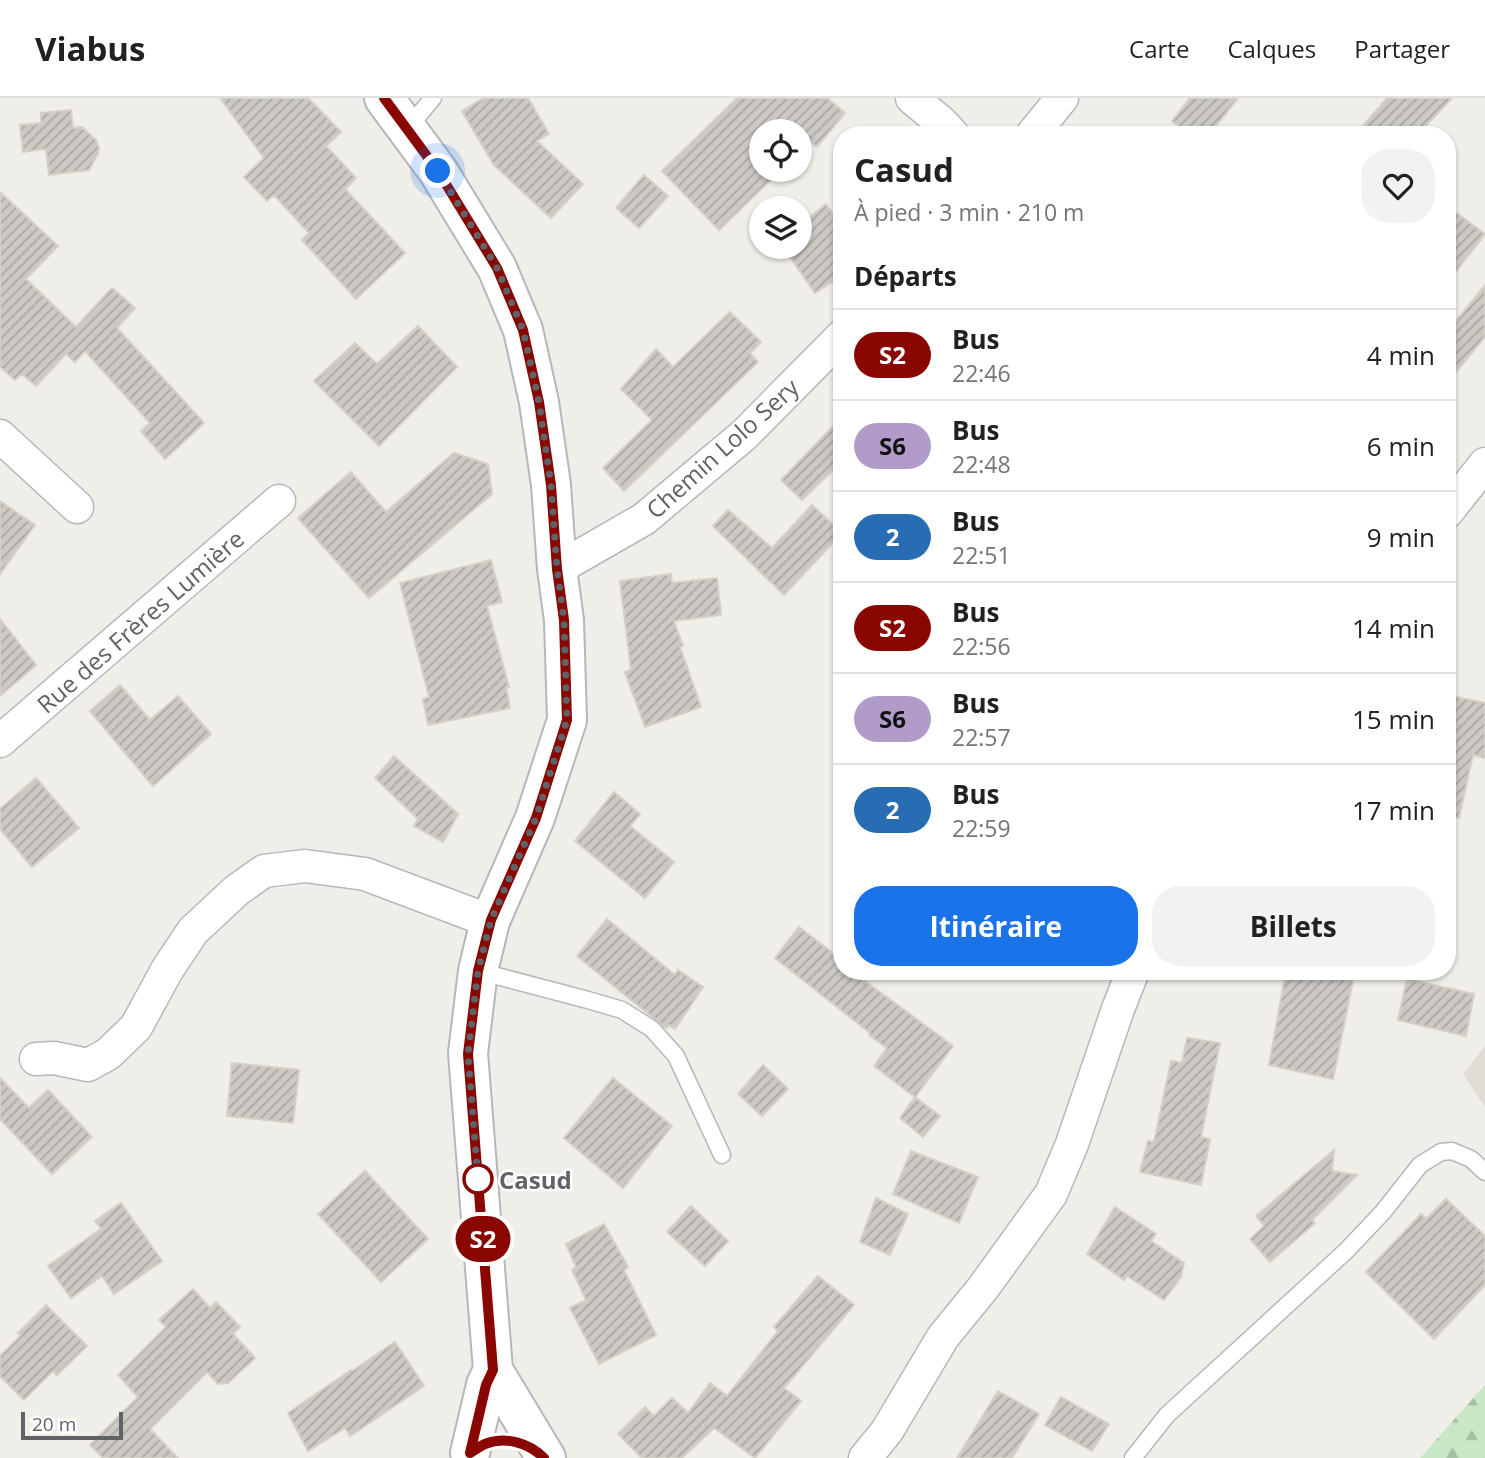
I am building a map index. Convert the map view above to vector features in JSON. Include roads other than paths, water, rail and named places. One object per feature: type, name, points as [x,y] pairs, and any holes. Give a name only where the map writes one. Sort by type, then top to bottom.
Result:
[{"type":"main road","points":[[384,98],[438,171],[497,268],[523,330],[539,402],[551,485],[564,620],[567,720],[536,818],[491,920],[478,971],[468,1054],[493,1370],[545,1458]]},
{"type":"main road","points":[[468,1456],[486,1385],[493,1370]]},
{"type":"main road","points":[[468,1456],[485,1444],[502,1440],[519,1442],[535,1449],[545,1458]]},
{"type":"street","points":[[912,98],[943,126]]},
{"type":"street","points":[[1039,126],[1062,98]]},
{"type":"street","name":"Chemin Lolo Sery","points":[[557,569],[644,519],[744,435],[833,345]]},
{"type":"street","points":[[0,436],[77,507]]},
{"type":"street","points":[[1456,501],[1485,464]]},
{"type":"street","name":"Rue des Frères Lumière","points":[[0,741],[279,501]]},
{"type":"street","points":[[36,1059],[54,1058],[88,1065],[108,1054],[136,1027],[167,970],[193,931],[237,890],[264,871],[305,866],[365,874],[491,920]]},
{"type":"street","points":[[865,1458],[887,1431],[943,1337],[983,1288],[1051,1194],[1072,1144],[1129,980]]},
{"type":"lane","points":[[407,129],[433,98]]},
{"type":"lane","points":[[478,971],[622,1010],[652,1029],[676,1056],[722,1155]]},
{"type":"lane","points":[[1133,1458],[1167,1415],[1346,1251],[1383,1212],[1420,1166],[1441,1152],[1452,1151],[1471,1159],[1485,1172]]},
{"type":"place","name":"Casud","points":[[478,1179]]}]
